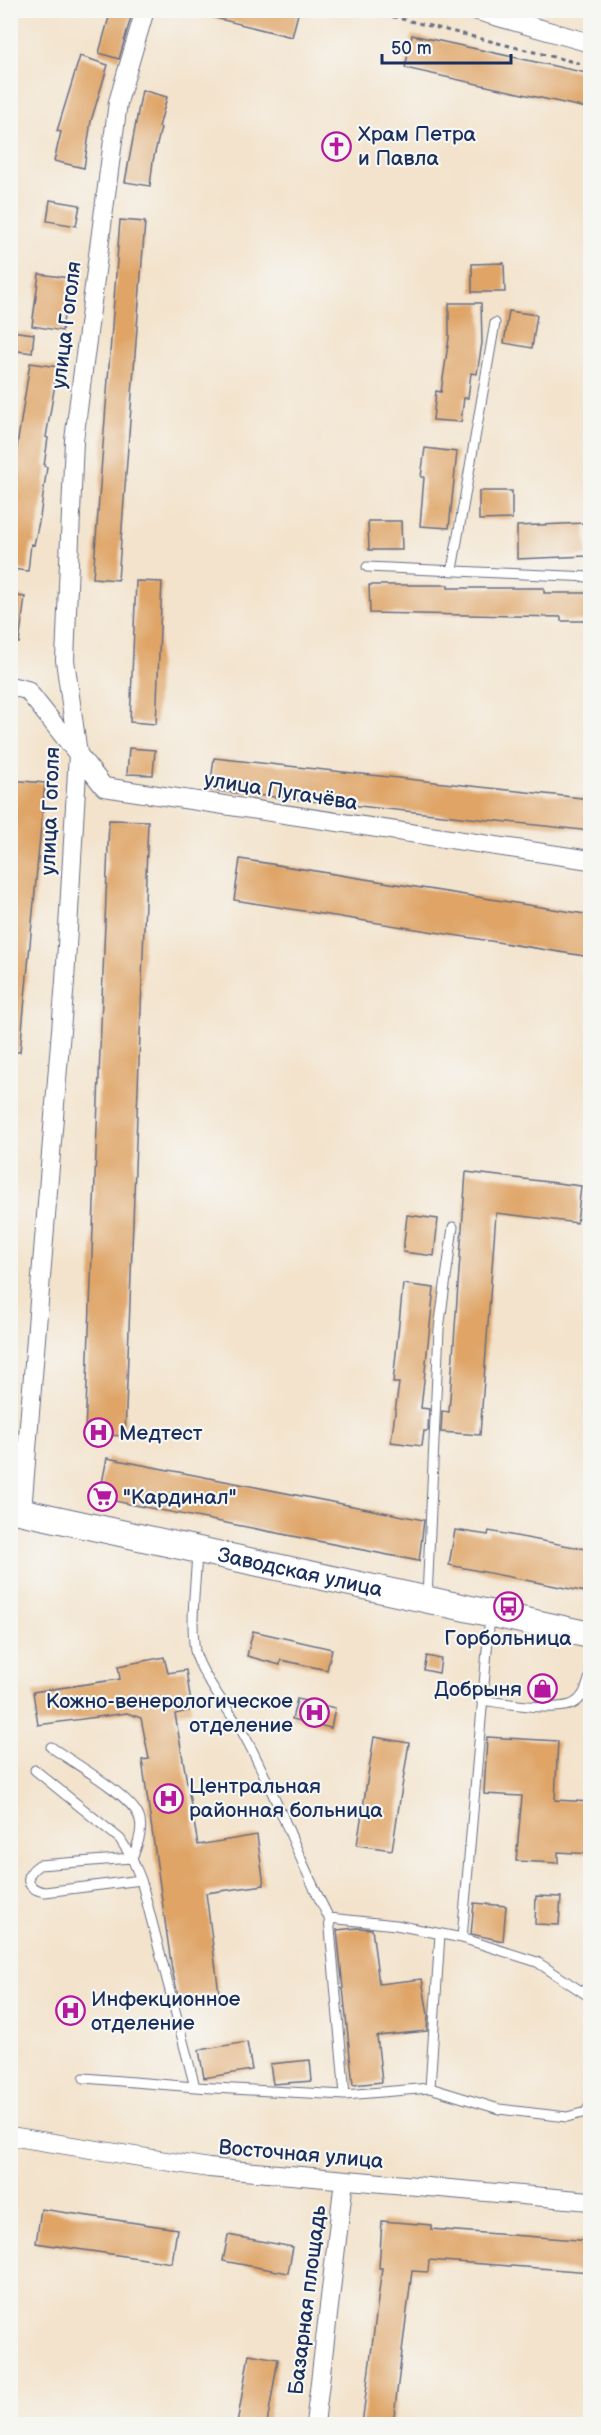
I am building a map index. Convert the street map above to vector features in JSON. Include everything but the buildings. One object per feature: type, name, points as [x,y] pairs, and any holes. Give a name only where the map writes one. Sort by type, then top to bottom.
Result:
[{"type":"street","name":"улица Гоголя","points":[[16,1510],[65,981],[78,754],[65,660],[74,440],[118,102],[145,10]]},
{"type":"street","points":[[474,10],[591,43]]},
{"type":"street","name":"улица Пугачёва","points":[[10,686],[27,690],[104,787],[591,860]]},
{"type":"street","name":"Заводская улица","points":[[16,1510],[591,1635]]},
{"type":"street","name":"Восточная улица","points":[[10,2136],[209,2168],[591,2201]]},
{"type":"street","name":"Базарная площадь","points":[[315,2424],[344,2180]]},
{"type":"lane","points":[[452,570],[495,323]]},
{"type":"lane","points":[[367,567],[591,577]]},
{"type":"lane","points":[[427,1599],[439,1329],[453,1227]]},
{"type":"lane","points":[[197,1550],[194,1618],[196,1653],[213,1686],[243,1734],[279,1803],[306,1874],[329,1918],[345,2095]]},
{"type":"lane","points":[[462,1938],[490,1613]]},
{"type":"lane","points":[[481,1700],[527,1706],[571,1705],[584,1695],[591,1676]]},
{"type":"lane","points":[[51,1747],[130,1802],[140,1818],[138,1844],[132,1858]]},
{"type":"lane","points":[[35,1770],[120,1839],[132,1858],[141,1880],[195,2087]]},
{"type":"lane","points":[[132,1858],[39,1865],[32,1870],[28,1878],[34,1891],[45,1892],[141,1880]]},
{"type":"lane","points":[[329,1918],[396,1925],[462,1938],[537,1962],[591,1997]]},
{"type":"lane","points":[[430,2088],[440,1934]]},
{"type":"lane","points":[[84,2078],[345,2095],[430,2088],[499,2109],[567,2117],[586,2112],[591,2105]]},
{"type":"path","points":[[366,10],[591,66]]},
{"type":"path","points":[[582,10],[591,13]]},
{"type":"place","name":"Храм Петра и Павла","points":[[337,146]]},
{"type":"place","name":"Медтест","points":[[98,1433]]},
{"type":"place","name":"\"Кардинал\"","points":[[102,1497]]},
{"type":"place","name":"Горбольница","points":[[508,1607]]},
{"type":"place","name":"Добрыня","points":[[543,1689]]},
{"type":"place","name":"Кожно-венерологическое отделение","points":[[314,1713]]},
{"type":"place","name":"Центральная районная больница","points":[[168,1798]]},
{"type":"place","name":"Инфекционное отделение","points":[[70,2011]]}]
